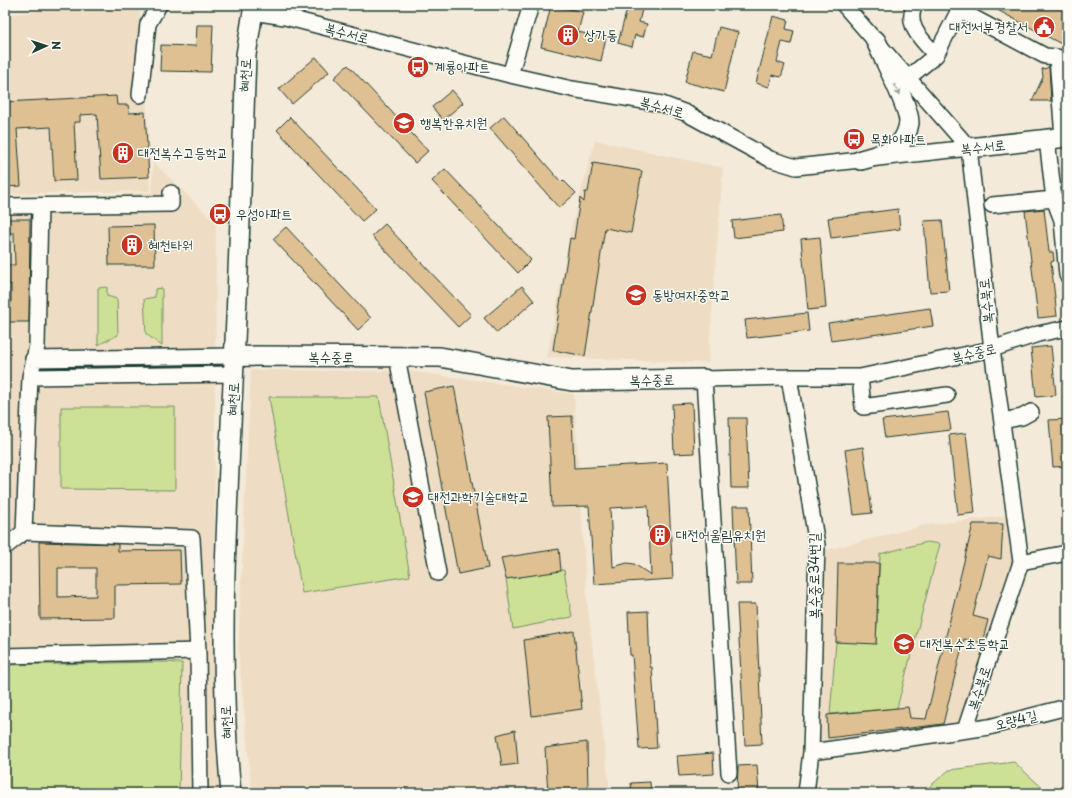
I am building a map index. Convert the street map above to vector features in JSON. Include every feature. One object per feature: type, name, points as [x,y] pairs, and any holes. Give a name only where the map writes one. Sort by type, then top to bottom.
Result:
[{"type":"main road","name":"혜천로","points":[[231,793],[227,754],[223,663],[224,563],[234,365],[246,55],[254,9]]},
{"type":"main road","points":[[861,160],[891,150],[901,143],[909,123],[907,111],[876,41]]},
{"type":"main road","name":"복수서로","points":[[969,148],[1059,138]]},
{"type":"main road","name":"복수중로","points":[[234,365],[397,357],[440,357],[572,381],[704,379]]},
{"type":"street","points":[[140,95],[148,24],[159,5]]},
{"type":"street","points":[[510,75],[531,5]]},
{"type":"street","points":[[844,5],[969,148]]},
{"type":"street","points":[[915,5],[911,13],[914,29],[936,55]]},
{"type":"street","name":"복수서로","points":[[254,9],[510,75],[662,104],[686,113],[770,159],[796,167],[969,148]]},
{"type":"street","points":[[908,78],[936,55],[959,10],[1045,56],[1062,56],[1059,138],[1054,199],[1064,220],[1067,275]]},
{"type":"street","name":"복수북로","points":[[965,730],[1021,562],[992,349],[969,148]]},
{"type":"street","points":[[5,206],[40,207],[171,204],[171,194]]},
{"type":"street","points":[[992,205],[1054,199]]},
{"type":"street","points":[[24,532],[30,377],[37,346],[40,207]]},
{"type":"street","name":"복수중로","points":[[704,379],[860,377],[992,349],[1038,334],[1067,328]]},
{"type":"street","points":[[397,357],[438,574]]},
{"type":"street","points":[[33,360],[234,365]]},
{"type":"street","points":[[30,377],[234,365]]},
{"type":"street","name":"복수중로34번길","points":[[789,377],[817,545],[811,752],[806,793]]},
{"type":"street","points":[[860,377],[863,406],[947,395]]},
{"type":"street","points":[[704,379],[729,773]]},
{"type":"street","points":[[1002,421],[1022,417],[1031,412]]},
{"type":"street","points":[[5,547],[24,532],[192,538],[198,651],[200,793]]},
{"type":"street","points":[[1021,562],[1067,553]]},
{"type":"street","points":[[5,656],[198,651]]},
{"type":"street","name":"오량4길","points":[[965,730],[989,727],[1067,707]]},
{"type":"street","points":[[811,752],[965,730]]},
{"type":"shaded area","points":[[99,5],[132,5],[138,9],[144,25],[150,191],[5,194],[5,15]]},
{"type":"shaded area","name":"동방여자중학교","points":[[595,140],[723,168],[708,363],[547,357],[570,233]]},
{"type":"shaded area","points":[[153,162],[216,223],[214,634],[221,793],[5,793],[5,198],[44,200],[152,192]]},
{"type":"shaded area","name":"대전과학기술대학교","points":[[251,370],[409,371],[574,394],[587,600],[610,793],[252,793],[238,648]]},
{"type":"shaded area","name":"대전복수초등학교","points":[[1006,516],[1012,561],[957,727],[820,742],[826,550],[926,525]]},
{"type":"green space","points":[[107,287],[107,296],[117,299],[118,335],[98,345],[98,288]]},
{"type":"green space","points":[[162,288],[162,346],[146,334],[144,299],[155,297],[155,289]]},
{"type":"green space","points":[[269,397],[379,397],[410,576],[302,593]]},
{"type":"green space","points":[[61,407],[175,407],[175,490],[61,489]]},
{"type":"green space","points":[[927,542],[940,544],[897,708],[830,714],[836,642],[876,643],[880,554]]},
{"type":"green space","points":[[564,570],[572,617],[513,629],[506,579]]},
{"type":"green space","points":[[160,662],[182,663],[179,793],[5,793],[5,665]]},
{"type":"green space","points":[[1014,762],[1048,793],[922,793],[949,770]]},
{"type":"building","name":"상가동","points":[[551,5],[583,12],[578,32],[606,38],[601,61],[541,47]]},
{"type":"building","points":[[628,5],[643,5],[639,22],[647,24],[643,37],[635,35],[632,47],[618,43]]},
{"type":"building","points":[[988,5],[1054,5],[1060,8],[1067,5],[1067,47]]},
{"type":"building","points":[[773,16],[788,20],[786,29],[794,31],[791,44],[782,42],[777,62],[785,65],[781,77],[772,75],[769,87],[756,83]]},
{"type":"building","points":[[197,25],[213,25],[211,72],[160,71],[161,45],[196,46]]},
{"type":"building","points":[[719,27],[738,32],[724,92],[685,82],[693,51],[712,55]]},
{"type":"building","points":[[316,57],[329,72],[292,104],[279,89]]},
{"type":"building","points":[[348,65],[428,151],[415,163],[334,78]]},
{"type":"building","points":[[1049,66],[1051,101],[1032,101],[1043,77],[1042,69]]},
{"type":"building","points":[[452,90],[463,103],[443,120],[432,107]]},
{"type":"building","name":"대전복수고등학교","points":[[116,96],[117,105],[128,105],[129,113],[145,112],[149,177],[101,179],[97,114],[80,115],[80,122],[74,122],[77,180],[54,181],[51,127],[17,129],[21,186],[5,187],[5,102]]},
{"type":"building","points":[[504,116],[561,182],[563,180],[576,193],[559,208],[490,128]]},
{"type":"building","points":[[290,117],[376,209],[362,221],[277,130]]},
{"type":"building","points":[[593,163],[642,171],[631,233],[605,228],[585,356],[553,350],[570,238],[574,239],[580,198],[584,202],[585,192],[588,192]]},
{"type":"building","points":[[445,169],[531,260],[518,273],[432,181]]},
{"type":"building","points":[[898,209],[900,229],[831,238],[828,218]]},
{"type":"building","points":[[1044,209],[1049,252],[1053,252],[1054,261],[1051,262],[1057,316],[1038,318],[1025,211]]},
{"type":"building","points":[[781,215],[783,232],[734,238],[732,221]]},
{"type":"building","points":[[5,219],[30,219],[29,322],[5,322],[5,303],[11,303],[11,284],[5,284],[5,265],[15,265],[14,233],[5,233]]},
{"type":"building","points":[[942,220],[949,291],[930,292],[924,221]]},
{"type":"building","points":[[385,224],[471,315],[458,327],[372,236]]},
{"type":"building","name":"혜천타워","points":[[154,225],[155,265],[109,265],[108,226]]},
{"type":"building","points":[[286,227],[371,318],[358,330],[273,239]]},
{"type":"building","points":[[820,237],[826,308],[808,310],[801,239]]},
{"type":"building","points":[[522,286],[534,301],[497,333],[484,318]]},
{"type":"building","points":[[930,308],[933,326],[831,341],[828,323]]},
{"type":"building","points":[[807,313],[809,331],[747,338],[745,320]]},
{"type":"building","points":[[1051,346],[1056,395],[1036,397],[1031,348]]},
{"type":"building","points":[[454,386],[488,568],[458,574],[424,392]]},
{"type":"building","points":[[692,403],[694,453],[674,454],[672,404]]},
{"type":"building","points":[[948,412],[951,430],[885,438],[882,420]]},
{"type":"building","name":"대전어울림유치원","points":[[572,416],[574,468],[667,463],[673,579],[594,584],[589,506],[552,507],[548,417]],"holes":[[[648,506],[651,575],[634,564],[627,563],[613,567],[610,508]]]},
{"type":"building","points":[[729,418],[746,418],[749,488],[731,488]]},
{"type":"building","points":[[1067,419],[1067,466],[1053,467],[1049,420]]},
{"type":"building","points":[[966,433],[975,513],[958,515],[949,435]]},
{"type":"building","points":[[863,447],[872,513],[854,515],[845,450]]},
{"type":"building","points":[[733,506],[749,506],[752,584],[736,584]]},
{"type":"building","points":[[973,524],[1003,524],[1001,559],[988,556],[973,616],[988,620],[982,643],[964,639],[943,724],[828,738],[827,715],[908,707],[910,718],[926,719]]},
{"type":"building","points":[[39,542],[118,544],[118,551],[180,550],[181,584],[115,585],[115,618],[40,619]],"holes":[[[58,568],[96,568],[96,596],[58,597]]]},
{"type":"building","points":[[559,549],[561,571],[506,579],[501,558]]},
{"type":"building","points":[[838,563],[879,563],[876,644],[836,642]]},
{"type":"building","points":[[737,604],[756,604],[762,744],[745,745]]},
{"type":"building","points":[[648,611],[650,667],[652,667],[657,748],[639,749],[632,655],[630,655],[628,612]]},
{"type":"building","points":[[574,631],[582,709],[532,716],[524,640]]},
{"type":"building","points":[[515,730],[518,764],[502,766],[497,735]]},
{"type":"building","points":[[587,742],[588,793],[548,793],[545,748]]},
{"type":"building","points":[[713,753],[714,774],[679,776],[677,756]]},
{"type":"building","points":[[757,765],[759,793],[737,793],[738,766]]},
{"type":"building","points":[[650,782],[651,793],[632,793],[631,783]]},
{"type":"place","name":"대전서부경찰서","points":[[1044,27]]},
{"type":"place","name":"상가동","points":[[568,35]]},
{"type":"place","name":"계룡아파트","points":[[418,67]]},
{"type":"place","name":"행복한유치원","points":[[404,123]]},
{"type":"place","name":"목화아파트","points":[[854,139]]},
{"type":"place","name":"대전복수고등학교","points":[[123,153]]},
{"type":"place","name":"우성아파트","points":[[220,214]]},
{"type":"place","name":"혜천타워","points":[[132,245]]},
{"type":"place","name":"동방여자중학교","points":[[636,295]]},
{"type":"place","name":"대전과학기술대학교","points":[[413,497]]},
{"type":"place","name":"대전어울림유치원","points":[[660,535]]},
{"type":"place","name":"대전복수초등학교","points":[[904,644]]}]
